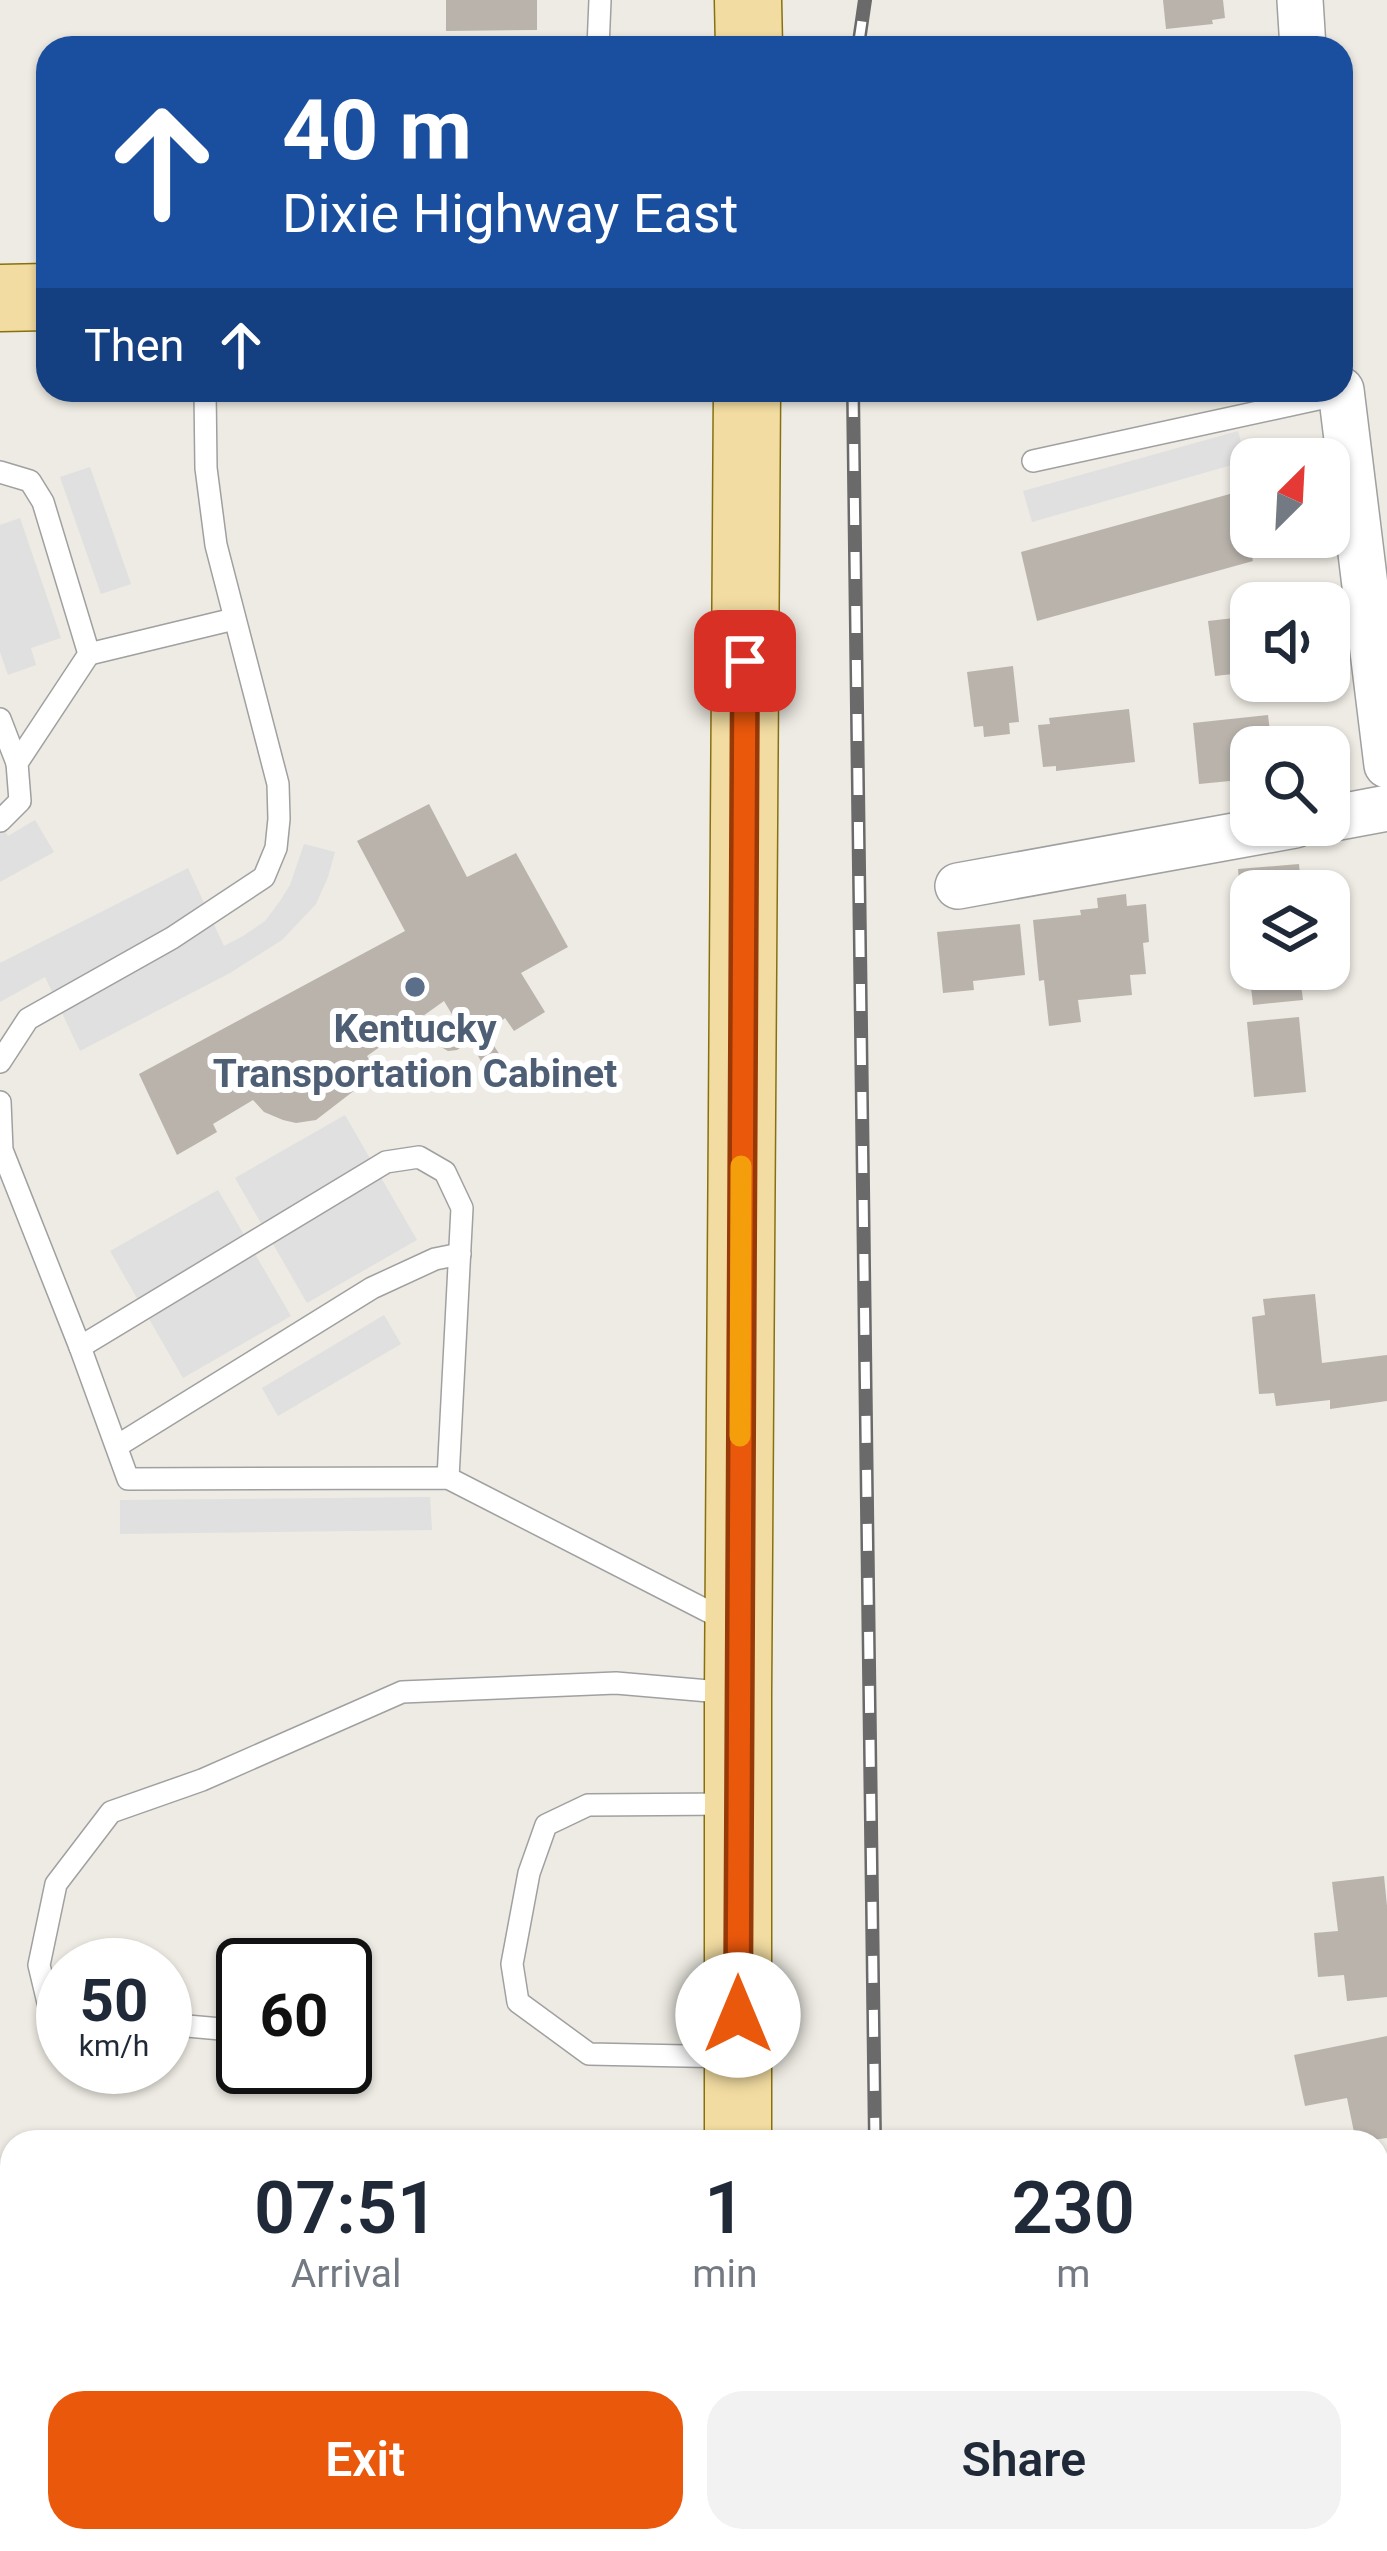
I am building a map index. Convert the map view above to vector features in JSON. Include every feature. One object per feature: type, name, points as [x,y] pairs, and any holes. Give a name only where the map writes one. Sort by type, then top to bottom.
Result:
[{"type":"main road","points":[[748,0],[748,36]]},
{"type":"main road","points":[[0,298],[36,297]]},
{"type":"main road","points":[[739,2130],[747,402]]},
{"type":"street","points":[[1300,0],[1303,36]]},
{"type":"street","points":[[1354,411],[1387,765]]},
{"type":"street","points":[[1350,815],[1387,808]]},
{"type":"street","points":[[958,886],[1230,837]]},
{"type":"lane","points":[[598,36],[600,0]]},
{"type":"lane","points":[[0,1062],[28,1019],[172,938],[264,877],[275,848],[278,784],[216,545],[206,468],[205,402]]},
{"type":"lane","points":[[1033,460],[1354,411]]},
{"type":"lane","points":[[0,472],[30,481],[43,502],[89,654]]},
{"type":"lane","points":[[17,763],[89,654],[234,619]]},
{"type":"lane","points":[[0,719],[17,763],[20,801],[0,821]]},
{"type":"lane","points":[[0,1102],[2,1150],[128,1479],[448,1478],[739,1627]]},
{"type":"lane","points":[[80,1347],[386,1162],[419,1157],[446,1172],[462,1208],[448,1478]]},
{"type":"lane","points":[[117,1446],[372,1288],[435,1259],[460,1254]]},
{"type":"lane","points":[[45,1938],[56,1884],[111,1812],[202,1780],[402,1691],[616,1683],[738,1694]]},
{"type":"lane","points":[[738,1804],[588,1805],[546,1825],[530,1874],[512,1964],[518,2002],[589,2054],[738,2057]]},
{"type":"shaded area","points":[[1238,431],[1240,438],[1230,438],[1230,466],[1032,522],[1023,491]]},
{"type":"shaded area","points":[[90,467],[131,584],[101,594],[60,477]]},
{"type":"shaded area","points":[[20,518],[61,638],[31,648],[36,665],[8,675],[0,652],[0,525]]},
{"type":"shaded area","points":[[35,820],[54,852],[0,882],[0,823],[8,836]]},
{"type":"shaded area","points":[[304,844],[335,852],[316,904],[282,940],[230,973],[80,1051],[45,977],[0,1002],[0,963],[188,868],[224,946],[265,921],[290,885]]},
{"type":"shaded area","points":[[345,1115],[417,1240],[307,1303],[235,1178]]},
{"type":"shaded area","points":[[218,1190],[291,1316],[183,1378],[110,1251]]},
{"type":"shaded area","points":[[384,1315],[401,1344],[278,1416],[262,1388]]},
{"type":"shaded area","points":[[430,1497],[432,1530],[120,1534],[120,1500]]},
{"type":"building","points":[[446,0],[537,0],[537,30],[446,31]]},
{"type":"building","points":[[1163,0],[1223,0],[1225,18],[1212,20],[1213,24],[1166,29]]},
{"type":"building","points":[[1230,494],[1230,558],[1253,561],[1037,621],[1021,552]]},
{"type":"building","points":[[1230,618],[1230,674],[1215,676],[1208,621]]},
{"type":"building","points":[[1013,666],[1019,722],[1009,723],[1010,734],[984,737],[983,726],[974,727],[967,672]]},
{"type":"building","points":[[1129,709],[1135,762],[1056,771],[1056,766],[1043,767],[1038,725],[1050,724],[1049,718]]},
{"type":"building","points":[[1268,715],[1269,726],[1230,726],[1230,781],[1199,784],[1193,723]]},
{"type":"building","name":"Kentucky Transportation Cabinet","points":[[429,804],[467,877],[516,853],[568,947],[521,973],[545,1012],[514,1031],[505,1018],[486,1034],[506,1064],[489,1076],[470,1041],[457,1050],[441,1047],[436,1032],[439,1024],[453,1016],[444,1001],[367,1056],[377,1073],[316,1120],[283,1120],[264,1112],[253,1100],[213,1124],[217,1132],[177,1155],[139,1074],[405,931],[357,841]]},
{"type":"building","points":[[1299,864],[1300,870],[1238,870]]},
{"type":"building","points":[[1126,894],[1127,906],[1146,904],[1146,974],[1130,975],[1132,995],[1078,1000],[1081,1022],[1049,1026],[1033,920],[1081,915],[1080,910],[1098,908],[1097,898]]},
{"type":"building","points":[[1020,924],[1025,975],[973,981],[974,990],[943,993],[937,932]]},
{"type":"building","points":[[1251,990],[1302,990],[1303,1000],[1253,1005]]},
{"type":"building","points":[[1299,1017],[1306,1092],[1254,1097],[1247,1022]]},
{"type":"building","points":[[1315,1294],[1322,1363],[1387,1355],[1387,1401],[1330,1409],[1330,1400],[1276,1406],[1274,1393],[1259,1394],[1252,1317],[1265,1315],[1263,1299]]},
{"type":"building","points":[[1384,1876],[1387,1997],[1347,2001],[1344,1975],[1318,1977],[1314,1933],[1338,1931],[1332,1882]]},
{"type":"building","points":[[1387,2036],[1387,2130],[1354,2130],[1347,2098],[1305,2106],[1294,2055]]},
{"type":"railway","points":[[860,36],[865,0]]},
{"type":"railway","points":[[853,402],[875,2130]]},
{"type":"slow traffic","points":[[740,1436],[741,1166]]},
{"type":"place","name":"Kentucky Transportation Cabinet","points":[[415,987]]},
{"type":"route","points":[[738,2015],[745,661]]}]
